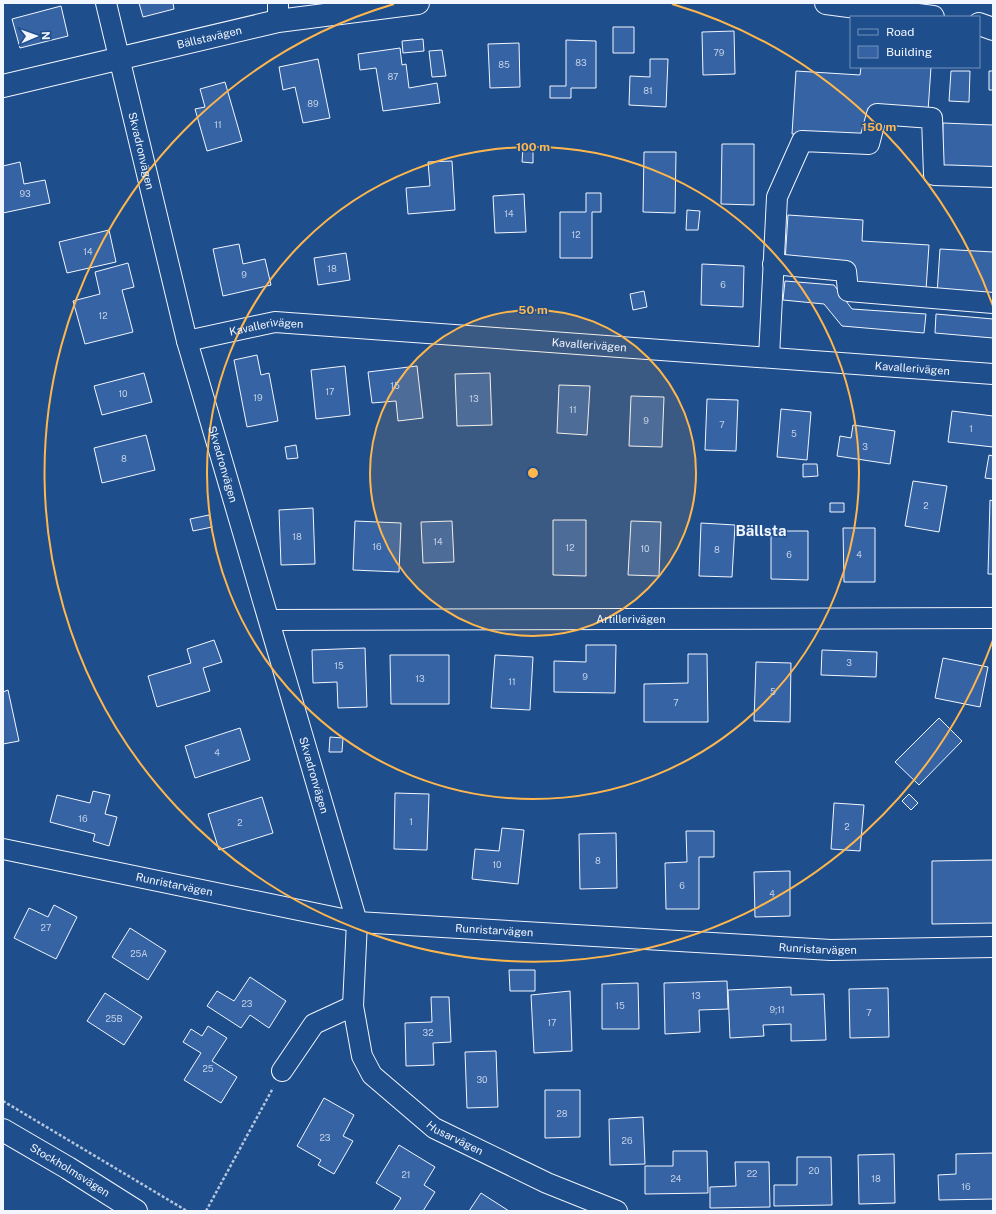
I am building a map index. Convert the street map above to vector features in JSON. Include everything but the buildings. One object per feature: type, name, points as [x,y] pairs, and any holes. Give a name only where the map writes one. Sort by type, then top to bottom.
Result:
[{"type":"street","name":"Skvadronvägen","points":[[106,3],[187,340],[358,922]]},
{"type":"street","name":"Bällstavägen","points":[[3,86],[119,59],[278,12],[418,3]]},
{"type":"street","points":[[826,3],[925,16]]},
{"type":"street","points":[[980,24],[993,28]]},
{"type":"street","points":[[769,357],[777,197],[802,141],[869,144],[877,114],[932,118],[934,175],[993,176]]},
{"type":"street","points":[[773,264],[846,271],[848,290],[993,303]]},
{"type":"street","name":"Kavallerivägen","points":[[187,340],[276,322],[993,374]]},
{"type":"street","name":"Artillerivägen","points":[[270,620],[993,618]]},
{"type":"street","name":"Runristarvägen","points":[[3,850],[358,922],[831,950],[993,946]]},
{"type":"street","name":"Husarvägen","points":[[358,922],[353,1006],[362,1056],[372,1075],[434,1128],[547,1183],[617,1211]]},
{"type":"street","points":[[282,1071],[314,1024],[353,1006]]},
{"type":"street","name":"Stockholmsvägen","points":[[3,1130],[68,1168],[136,1211]]},
{"type":"path","points":[[206,1211],[282,1071]]},
{"type":"path","points":[[3,1101],[187,1211]]},
{"type":"district","name":"Bällsta","points":[[761,531]]}]
